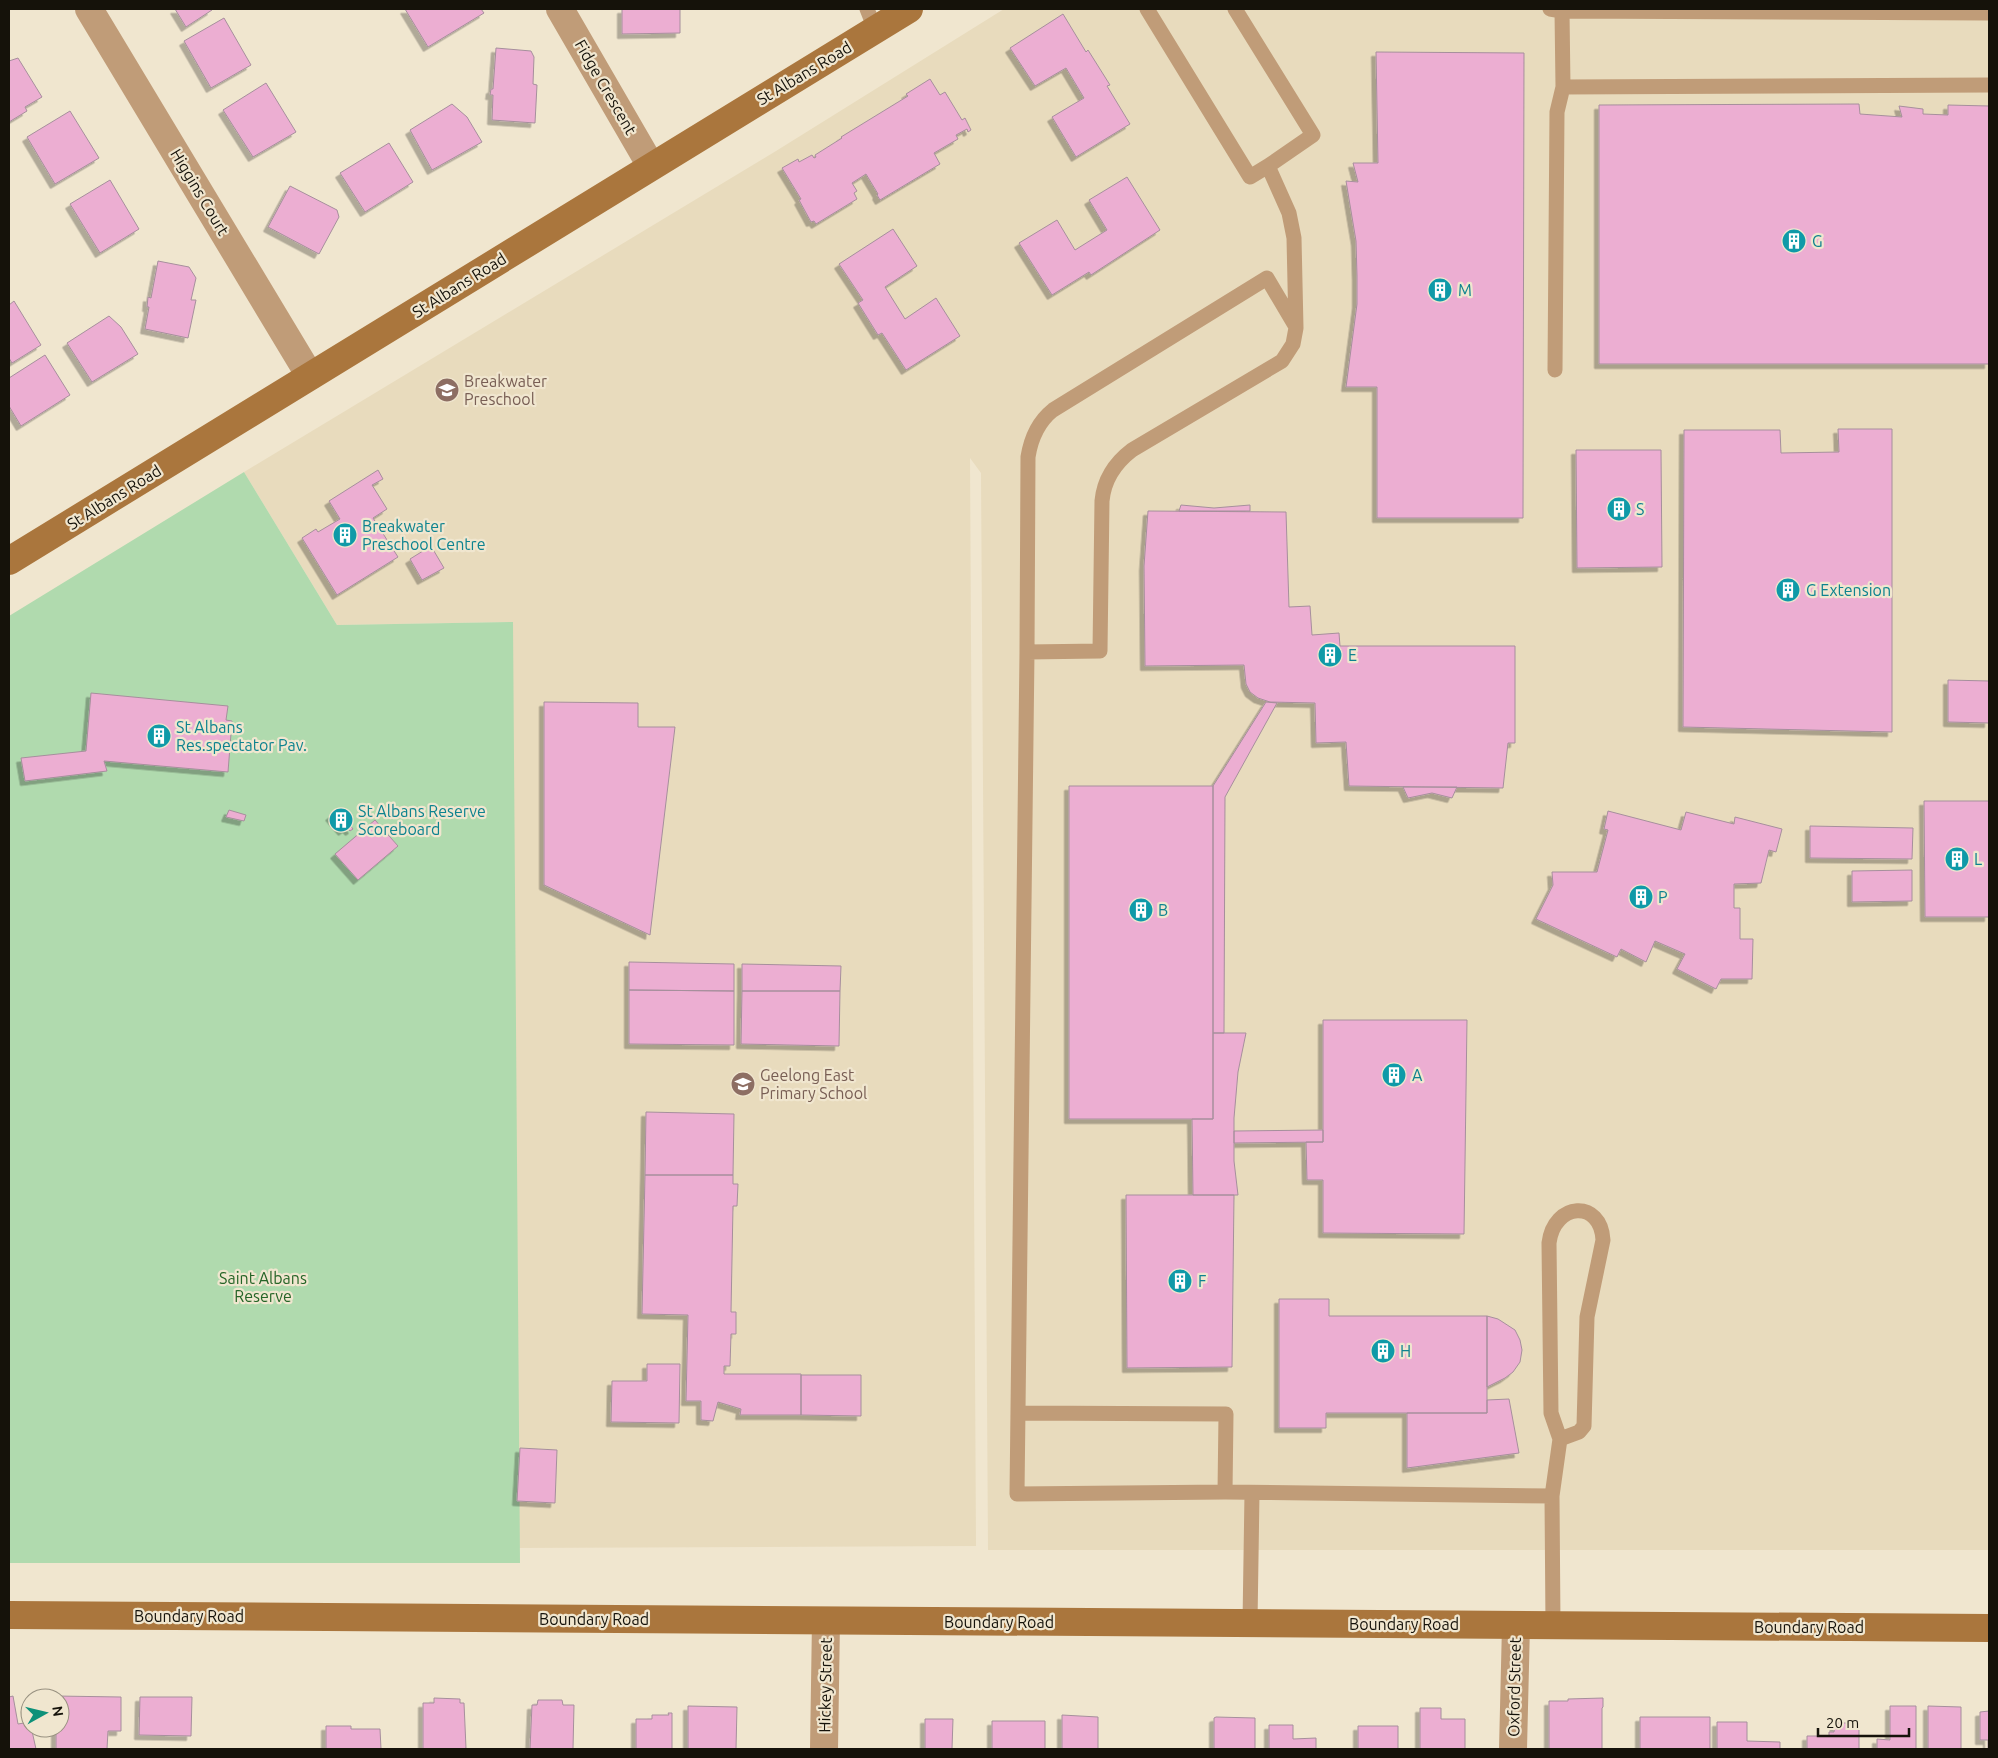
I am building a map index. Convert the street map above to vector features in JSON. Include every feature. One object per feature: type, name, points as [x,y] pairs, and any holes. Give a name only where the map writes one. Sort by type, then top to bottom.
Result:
[{"type":"main road","name":"St Albans Road","points":[[9,561],[651,166],[871,19],[909,9]]},
{"type":"main road","name":"Boundary Road","points":[[9,1615],[1989,1628]]},
{"type":"street","name":"Higgins Court","points":[[89,9],[310,376]]},
{"type":"street","name":"Fidge Crescent","points":[[560,9],[651,166]]},
{"type":"street","name":"Hickey Street","points":[[824,1749],[826,1621]]},
{"type":"street","name":"Oxford Street","points":[[1513,1749],[1516,1625]]},
{"type":"lane","points":[[1147,9],[1250,177],[1314,135],[1235,9]]},
{"type":"lane","points":[[1555,370],[1557,112],[1562,87],[1556,10],[1989,13]]},
{"type":"lane","points":[[1562,87],[1989,85]]},
{"type":"lane","points":[[1027,652],[1100,651],[1102,500],[1104,486],[1112,471],[1132,450],[1282,361],[1293,344],[1296,328],[1296,263],[1293,232],[1288,213],[1268,166]]},
{"type":"lane","points":[[1296,328],[1267,278],[1053,410],[1042,420],[1032,438],[1028,457],[1017,1494],[1252,1492],[1552,1496]]},
{"type":"lane","points":[[1553,1626],[1552,1496],[1560,1439],[1550,1413],[1548,1247],[1551,1232],[1558,1219],[1569,1212],[1577,1211],[1588,1213],[1597,1220],[1602,1231],[1602,1240],[1588,1313],[1584,1426],[1579,1432],[1560,1439]]},
{"type":"lane","points":[[1018,1413],[1226,1414],[1225,1492]]},
{"type":"lane","points":[[1250,1623],[1252,1492]]},
{"type":"shaded area","points":[[1004,9],[1989,9],[1989,1550],[988,1550],[981,473],[970,458],[976,1546],[510,1548],[513,622],[337,625],[244,472],[776,151]]},
{"type":"green space","name":"Saint Albans Reserve","points":[[244,472],[337,625],[513,622],[520,1563],[9,1563],[9,616]]},
{"type":"building","points":[[175,9],[211,9],[212,10],[186,27]]},
{"type":"building","points":[[405,9],[481,9],[484,13],[428,47]]},
{"type":"building","points":[[622,9],[680,9],[680,33],[622,34]]},
{"type":"building","points":[[1063,14],[1086,52],[1088,50],[1110,85],[1107,86],[1130,124],[1076,157],[1052,117],[1084,98],[1066,68],[1035,86],[1010,48]]},
{"type":"building","points":[[224,18],[251,65],[211,88],[184,41]]},
{"type":"building","points":[[496,48],[531,51],[534,57],[533,84],[537,85],[535,123],[492,120],[493,95],[490,95],[491,89],[493,89]]},
{"type":"building","name":"M","points":[[1376,52],[1524,53],[1523,518],[1377,518],[1377,387],[1346,387],[1357,304],[1357,276],[1356,241],[1346,181],[1358,182],[1353,163],[1378,163]]},
{"type":"building","points":[[18,58],[42,97],[25,107],[27,111],[9,122],[9,61]]},
{"type":"building","points":[[930,79],[940,95],[945,92],[962,120],[965,118],[971,130],[968,132],[967,129],[956,135],[958,139],[934,153],[940,164],[880,200],[866,174],[852,183],[857,191],[854,193],[857,199],[816,224],[814,221],[811,222],[799,200],[801,199],[782,168],[798,159],[799,162],[812,155],[814,158],[816,157],[815,155],[841,137],[908,96],[906,94]]},
{"type":"building","points":[[266,83],[296,132],[253,157],[223,110]]},
{"type":"building","points":[[452,104],[467,117],[482,142],[432,170],[410,130]]},
{"type":"building","name":"G","points":[[1859,104],[1860,114],[1902,117],[1899,106],[1923,109],[1923,114],[1948,115],[1948,105],[1989,106],[1989,364],[1599,364],[1599,105]]},
{"type":"building","points":[[70,111],[99,158],[55,184],[27,137]]},
{"type":"building","points":[[389,143],[413,182],[365,212],[340,173]]},
{"type":"building","points":[[1127,177],[1160,230],[1091,275],[1089,272],[1052,295],[1019,243],[1057,220],[1075,250],[1107,230],[1089,200]]},
{"type":"building","points":[[110,180],[139,229],[100,253],[70,204]]},
{"type":"building","points":[[290,186],[337,210],[339,217],[319,254],[268,227]]},
{"type":"building","points":[[893,229],[917,266],[885,287],[905,319],[936,298],[960,336],[906,370],[882,333],[878,335],[858,303],[863,300],[839,264]]},
{"type":"building","points":[[158,261],[189,267],[196,278],[191,300],[196,300],[188,338],[145,329],[149,307],[147,307],[148,297],[151,298]]},
{"type":"building","points":[[14,301],[41,345],[12,363],[9,358],[9,305]]},
{"type":"building","points":[[109,316],[121,327],[138,354],[92,382],[67,343]]},
{"type":"building","points":[[45,355],[70,395],[21,426],[9,406],[9,378]]},
{"type":"building","name":"G Extension","points":[[1838,429],[1892,429],[1892,732],[1683,727],[1684,430],[1780,430],[1781,453],[1839,452]]},
{"type":"building","name":"S","points":[[1576,450],[1661,450],[1662,567],[1577,568]]},
{"type":"building","name":"Breakwater Preschool Centre","points":[[378,470],[383,479],[372,485],[387,509],[373,518],[398,557],[337,595],[302,538],[316,529],[318,532],[340,519],[329,501]]},
{"type":"building","points":[[1181,505],[1214,508],[1250,505],[1250,511],[1179,511]]},
{"type":"building","name":"E","points":[[1148,511],[1286,512],[1289,607],[1310,606],[1312,635],[1339,633],[1340,646],[1515,646],[1515,743],[1508,743],[1503,788],[1349,786],[1346,742],[1316,743],[1315,703],[1270,702],[1258,698],[1250,692],[1246,684],[1244,665],[1145,666],[1144,566]]},
{"type":"building","points":[[431,546],[444,568],[422,580],[410,559]]},
{"type":"building","points":[[1948,680],[1989,681],[1989,723],[1948,722]]},
{"type":"building","name":"St Albans Res.spectator Pav.","points":[[91,693],[228,706],[226,720],[232,721],[228,772],[104,761],[107,771],[25,781],[21,758],[86,751]]},
{"type":"building","points":[[544,702],[638,703],[638,727],[675,727],[650,935],[544,885]]},
{"type":"building","points":[[1266,702],[1277,703],[1225,797],[1224,1033],[1213,1033],[1213,786]]},
{"type":"building","name":"B","points":[[1069,786],[1213,786],[1213,1119],[1069,1119]]},
{"type":"building","points":[[1403,787],[1457,787],[1452,798],[1432,793],[1408,798]]},
{"type":"building","name":"L","points":[[1924,801],[1989,801],[1989,917],[1925,917]]},
{"type":"building","name":"St Albans Reserve Scoreboard","points":[[339,809],[352,824],[350,825],[353,829],[350,831],[347,828],[343,831],[330,816]]},
{"type":"building","points":[[229,810],[246,815],[244,821],[226,817]]},
{"type":"building","name":"P","points":[[1608,811],[1681,830],[1686,812],[1734,824],[1735,817],[1782,829],[1776,852],[1769,850],[1761,883],[1734,884],[1734,908],[1740,908],[1740,939],[1753,939],[1752,979],[1721,979],[1716,989],[1677,969],[1685,954],[1655,941],[1646,962],[1621,949],[1617,957],[1536,919],[1553,885],[1552,872],[1597,872],[1608,830],[1604,829]]},
{"type":"building","points":[[375,820],[398,846],[358,880],[335,854]]},
{"type":"building","points":[[1810,826],[1913,828],[1912,859],[1810,858]]},
{"type":"building","points":[[1912,870],[1912,901],[1852,902],[1852,871]]},
{"type":"building","points":[[629,962],[734,964],[734,991],[629,990]]},
{"type":"building","points":[[742,964],[841,966],[840,991],[742,991]]},
{"type":"building","points":[[629,990],[734,991],[734,1045],[629,1044]]},
{"type":"building","points":[[742,991],[840,991],[839,1046],[741,1044]]},
{"type":"building","name":"A","points":[[1323,1020],[1467,1020],[1464,1234],[1323,1233],[1323,1180],[1307,1180],[1306,1142],[1323,1142]]},
{"type":"building","points":[[1213,1033],[1246,1033],[1238,1072],[1234,1118],[1234,1161],[1238,1195],[1193,1195],[1192,1119],[1213,1119]]},
{"type":"building","points":[[646,1112],[734,1114],[733,1175],[645,1175]]},
{"type":"building","points":[[1323,1130],[1323,1142],[1234,1143],[1234,1131]]},
{"type":"building","points":[[645,1175],[733,1175],[733,1184],[738,1184],[737,1206],[733,1206],[731,1312],[736,1312],[736,1334],[731,1334],[730,1366],[724,1366],[724,1374],[801,1374],[801,1415],[740,1415],[741,1409],[718,1402],[713,1421],[701,1420],[701,1401],[686,1401],[688,1315],[642,1314]]},
{"type":"building","name":"F","points":[[1126,1195],[1234,1195],[1232,1367],[1127,1368]]},
{"type":"building","name":"H","points":[[1279,1299],[1329,1299],[1329,1316],[1487,1316],[1487,1413],[1326,1413],[1326,1428],[1279,1428]]},
{"type":"building","points":[[1487,1316],[1498,1319],[1515,1330],[1522,1350],[1520,1362],[1513,1372],[1487,1387]]},
{"type":"building","points":[[647,1364],[680,1364],[679,1423],[611,1422],[612,1381],[647,1381]]},
{"type":"building","points":[[801,1375],[861,1375],[861,1416],[801,1415]]},
{"type":"building","points":[[1509,1399],[1519,1453],[1407,1468],[1407,1413],[1487,1413],[1487,1400]]},
{"type":"building","points":[[520,1448],[557,1450],[555,1503],[517,1501]]},
{"type":"building","points":[[13,1696],[18,1724],[20,1724],[20,1738],[34,1738],[36,1749],[9,1749],[9,1697]]},
{"type":"building","points":[[70,1696],[121,1697],[121,1731],[108,1731],[107,1749],[56,1749],[56,1738],[70,1738]]},
{"type":"building","points":[[140,1697],[192,1697],[191,1736],[139,1735]]},
{"type":"building","points":[[434,1698],[460,1699],[460,1703],[464,1703],[466,1748],[423,1749],[423,1703],[434,1703]]},
{"type":"building","points":[[1603,1698],[1602,1749],[1549,1749],[1549,1701]]},
{"type":"building","points":[[538,1700],[562,1700],[563,1705],[574,1705],[573,1749],[530,1749],[532,1705],[537,1705]]},
{"type":"building","points":[[688,1706],[737,1707],[736,1749],[688,1749]]},
{"type":"building","points":[[1890,1706],[1916,1706],[1916,1749],[1877,1749],[1877,1739],[1890,1740]]},
{"type":"building","points":[[1928,1706],[1961,1707],[1961,1749],[1928,1749]]},
{"type":"building","points":[[1420,1708],[1441,1708],[1441,1719],[1465,1719],[1465,1749],[1420,1749]]},
{"type":"building","points":[[1989,1711],[1988,1749],[1988,1740],[1980,1740],[1980,1712]]},
{"type":"building","points":[[668,1713],[672,1713],[672,1749],[636,1749],[636,1719],[652,1719],[652,1715],[669,1715]]},
{"type":"building","points":[[1062,1715],[1098,1717],[1098,1749],[1062,1749]]},
{"type":"building","points":[[1640,1717],[1710,1717],[1710,1749],[1640,1749]]},
{"type":"building","points":[[1214,1718],[1255,1718],[1255,1749],[1214,1749]]},
{"type":"building","points":[[925,1719],[953,1719],[952,1749],[925,1749]]},
{"type":"building","points":[[992,1721],[1045,1721],[1045,1749],[992,1749]]},
{"type":"building","points":[[1717,1722],[1747,1722],[1747,1741],[1780,1742],[1780,1749],[1717,1749]]},
{"type":"building","points":[[1835,1723],[1859,1723],[1859,1749],[1807,1749],[1807,1736],[1829,1736],[1829,1732],[1834,1732]]},
{"type":"building","points":[[1269,1725],[1293,1725],[1293,1739],[1316,1738],[1316,1749],[1269,1749]]},
{"type":"building","points":[[326,1726],[351,1726],[351,1729],[380,1729],[381,1749],[326,1749]]},
{"type":"building","points":[[1358,1726],[1398,1726],[1398,1749],[1358,1749]]},
{"type":"place","name":"G","points":[[1794,241]]},
{"type":"place","name":"M","points":[[1440,290]]},
{"type":"place","name":"Breakwater Preschool","points":[[447,390]]},
{"type":"place","name":"S","points":[[1619,509]]},
{"type":"place","name":"Breakwater Preschool Centre","points":[[345,535]]},
{"type":"place","name":"G Extension","points":[[1788,590]]},
{"type":"place","name":"E","points":[[1330,655]]},
{"type":"place","name":"St Albans Res.spectator Pav.","points":[[159,736]]},
{"type":"place","name":"St Albans Reserve Scoreboard","points":[[341,820]]},
{"type":"place","name":"L","points":[[1957,859]]},
{"type":"place","name":"P","points":[[1641,897]]},
{"type":"place","name":"B","points":[[1141,910]]},
{"type":"place","name":"A","points":[[1394,1075]]},
{"type":"place","name":"Geelong East Primary School","points":[[743,1084]]},
{"type":"place","name":"F","points":[[1180,1281]]},
{"type":"place","name":"H","points":[[1383,1351]]}]
